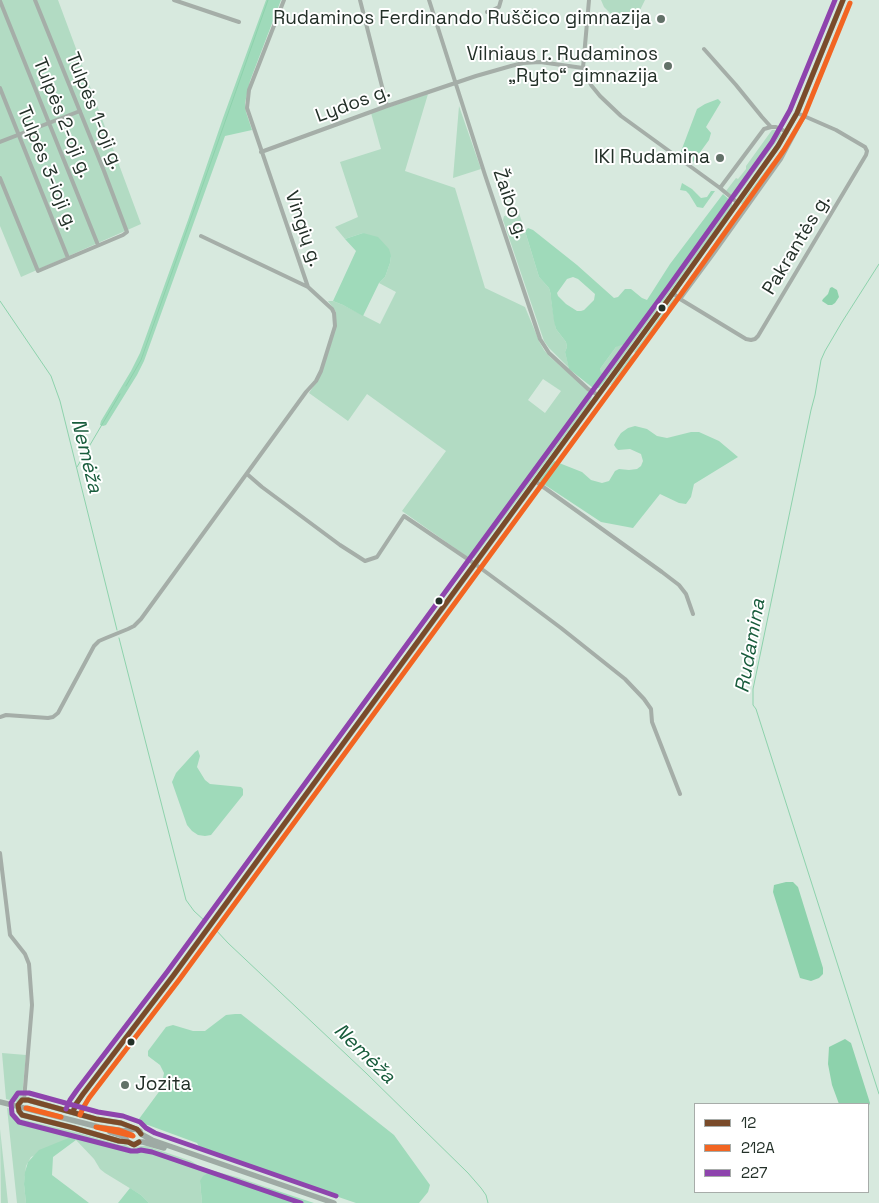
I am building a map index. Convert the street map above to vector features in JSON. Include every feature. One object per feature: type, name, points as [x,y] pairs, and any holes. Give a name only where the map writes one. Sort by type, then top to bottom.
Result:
[{"type":"highway","points":[[0,1102],[98,1127],[124,1131],[134,1144],[139,1142],[147,1143],[172,1150],[324,1203]]},
{"type":"highway","points":[[127,1137],[135,1129],[152,1140],[334,1203]]},
{"type":"highway","points":[[139,1142],[141,1134]]},
{"type":"main road","points":[[73,1112],[83,1094],[173,976],[738,203],[787,132],[797,113],[843,0]]},
{"type":"main road","points":[[127,1137],[119,1141],[22,1115],[18,1108],[24,1100],[96,1119],[120,1123],[135,1129]]},
{"type":"street","name":"Tulpės 1-oji g.","points":[[35,0],[127,232],[98,245]]},
{"type":"street","points":[[174,0],[239,22]]},
{"type":"street","name":"Vingių g.","points":[[284,0],[248,94],[247,108],[308,287]]},
{"type":"street","points":[[360,0],[387,106]]},
{"type":"street","name":"Žaibo g.","points":[[429,0],[540,339],[549,353],[598,396]]},
{"type":"street","points":[[487,12],[499,7],[501,0]]},
{"type":"street","points":[[590,0],[583,68],[591,85],[621,116],[738,203]]},
{"type":"street","name":"Tulpės 2-oji g.","points":[[0,1],[98,245]]},
{"type":"street","points":[[704,49],[762,117],[771,126],[787,132]]},
{"type":"street","name":"Lydos g.","points":[[261,152],[387,106],[476,76],[522,63],[540,62],[583,68]]},
{"type":"street","name":"Tulpės 3-ioji g.","points":[[0,88],[68,258]]},
{"type":"street","points":[[0,142],[80,111]]},
{"type":"street","name":"Pakrantės g.","points":[[673,293],[746,339],[755,339],[758,336],[868,151],[865,147],[841,133],[797,113]]},
{"type":"street","points":[[680,299],[781,159],[804,116]]},
{"type":"street","points":[[720,188],[763,130],[771,126]]},
{"type":"street","points":[[0,178],[38,271],[98,245]]},
{"type":"street","name":"Vingių g.","points":[[201,236],[308,287]]},
{"type":"street","points":[[0,717],[6,715],[48,718],[58,713],[94,646],[99,641],[128,630],[141,619],[306,392],[316,381],[334,326],[334,313],[308,287]]},
{"type":"street","points":[[246,474],[364,561],[377,558],[404,516],[475,564],[568,633],[625,679],[644,698],[651,709],[652,722],[680,794]]},
{"type":"street","points":[[535,481],[655,566],[678,585],[686,594],[692,614]]},
{"type":"street","points":[[0,853],[10,935],[25,954],[29,964],[32,1005],[24,1100]]},
{"type":"shaded area","points":[[0,0],[58,0],[141,224],[21,277],[0,226]]},
{"type":"shaded area","points":[[266,0],[281,0],[250,81],[247,94],[246,112],[252,130],[225,136],[144,361],[106,425],[100,425],[140,353]]},
{"type":"shaded area","points":[[601,0],[645,0],[640,10],[632,16],[621,18],[612,15],[604,7]]},
{"type":"shaded area","points":[[428,94],[405,171],[455,188],[485,288],[525,307],[544,350],[590,392],[592,396],[590,402],[474,558],[469,558],[402,511],[446,451],[367,394],[348,421],[309,393],[317,381],[336,325],[336,312],[328,301],[343,305],[380,324],[396,292],[379,283],[385,277],[391,256],[363,233],[345,239],[335,227],[358,217],[340,162],[381,149],[371,113]],"holes":[[[543,379],[561,391],[545,413],[528,400]]]},
{"type":"shaded area","points":[[718,99],[721,102],[706,127],[711,133],[709,140],[693,162],[690,162],[680,154],[697,109]]},
{"type":"shaded area","points":[[459,106],[481,169],[453,178]]},
{"type":"shaded area","points":[[772,130],[777,130],[781,135],[736,198],[726,191],[746,169],[746,166]]},
{"type":"shaded area","points":[[774,161],[774,165],[743,206],[741,203]]},
{"type":"shaded area","points":[[682,183],[701,198],[707,197],[711,191],[715,191],[703,208],[697,207],[686,191],[680,190]]},
{"type":"shaded area","points":[[723,194],[732,202],[670,282],[627,343],[616,347],[600,369],[607,378],[599,388],[593,388],[569,369],[565,352],[566,342],[556,329],[549,288],[539,277],[525,231],[528,228],[533,230],[614,298],[618,297],[625,289],[631,289],[647,300],[670,264]],"holes":[[[573,277],[595,294],[594,300],[581,311],[577,311],[566,304],[557,293],[567,279]]]},
{"type":"shaded area","points":[[732,202],[732,207],[607,378],[599,371],[600,369],[616,347],[652,309],[670,282]]},
{"type":"shaded area","points":[[738,210],[740,213],[713,252],[708,254],[717,239]]},
{"type":"shaded area","points":[[519,213],[539,277],[549,288],[556,329],[566,342],[565,352],[569,368],[544,341],[503,220],[504,216]]},
{"type":"shaded area","points":[[363,233],[378,237],[389,249],[391,256],[385,277],[379,283],[363,316],[333,301],[356,251],[345,239]]},
{"type":"shaded area","points":[[832,287],[837,290],[839,297],[835,303],[828,305],[822,301]]},
{"type":"shaded area","points":[[675,297],[677,300],[638,354],[634,352],[673,299]]},
{"type":"shaded area","points":[[635,354],[637,355],[619,380],[615,384],[610,385],[629,358]]},
{"type":"shaded area","points":[[635,426],[647,429],[657,436],[667,438],[699,432],[719,441],[738,457],[694,484],[691,497],[686,504],[679,503],[660,494],[633,528],[601,522],[539,481],[554,461],[582,472],[591,480],[602,483],[609,481],[615,471],[619,469],[637,469],[643,461],[641,454],[630,449],[618,450],[614,445],[621,433]]},
{"type":"shaded area","points":[[198,750],[200,756],[197,767],[205,780],[210,784],[241,787],[243,789],[243,795],[211,835],[205,836],[198,835],[187,825],[172,782],[176,773]]},
{"type":"shaded area","points":[[793,882],[798,887],[823,968],[823,974],[811,981],[800,978],[773,892],[774,885]]},
{"type":"shaded area","points":[[241,1014],[394,1135],[430,1185],[428,1192],[419,1203],[356,1203],[201,1150],[197,1143],[148,1125],[136,1123],[161,1089],[164,1073],[160,1065],[148,1056],[148,1051],[166,1027],[173,1025],[193,1031],[205,1031],[226,1015]]},
{"type":"shaded area","points":[[845,1039],[851,1043],[870,1103],[869,1106],[869,1103],[839,1103],[832,1085],[828,1064],[829,1047]]},
{"type":"shaded area","points":[[2,1053],[26,1055],[22,1097],[17,1102],[6,1099]]},
{"type":"shaded area","points":[[7,1108],[14,1109],[15,1115],[20,1119],[126,1145],[131,1148],[147,1146],[191,1161],[199,1166],[269,1188],[261,1189],[200,1181],[202,1203],[149,1203],[141,1195],[100,1169],[76,1138],[31,1157],[26,1166],[24,1184],[26,1203],[17,1203]]},
{"type":"shaded area","points":[[0,1129],[8,1203],[1,1203]]},
{"type":"shaded area","points":[[74,1137],[76,1140],[53,1157],[52,1175],[89,1203],[26,1203],[24,1184],[28,1162],[39,1150]]},
{"type":"shaded area","points":[[208,1173],[261,1189],[269,1188],[314,1203],[202,1203],[200,1181]]},
{"type":"shaded area","points":[[130,1188],[141,1195],[149,1203],[118,1203]]},
{"type":"waterway","points":[[126,386],[141,360],[268,0]]},
{"type":"waterway","name":"Rudamina","points":[[879,264],[842,322],[821,360],[753,689],[753,705],[756,709],[879,1094]]},
{"type":"waterway","name":"Nemėža","points":[[0,301],[51,376],[60,401],[117,630]]},
{"type":"waterway","points":[[77,467],[120,394]]},
{"type":"waterway","name":"Nemėža","points":[[119,638],[186,900],[206,922]]},
{"type":"waterway","name":"Nemėža","points":[[215,929],[468,1173],[486,1195],[488,1203]]},
{"type":"transit line","name":"227","points":[[66,1109],[77,1090],[167,972],[667,289],[772,142],[790,110],[835,0]]},
{"type":"transit line","name":"12","points":[[73,1112],[83,1094],[173,976],[673,293],[778,146],[797,113],[843,0]]},
{"type":"transit line","name":"212A","points":[[80,1115],[89,1098],[179,980],[679,297],[784,150],[804,116],[850,3]]},
{"type":"transit line","name":"227","points":[[301,1203],[152,1152],[131,1151],[19,1122],[12,1114],[11,1103],[18,1093],[29,1093],[98,1112],[123,1116],[140,1122],[155,1133],[336,1196]]},
{"type":"transit line","name":"12","points":[[139,1142],[134,1145],[22,1115],[18,1105],[22,1100],[28,1100],[96,1119],[121,1123],[137,1129],[141,1134]]},
{"type":"transit line","name":"212A","points":[[26,1108],[27,1108],[61,1117],[26,1108]]},
{"type":"transit line","name":"212A","points":[[96,1127],[119,1130],[133,1136],[96,1127]]},
{"type":"place","name":"Rudaminos Ferdinando Ruščico gimnazija","points":[[661,19]]},
{"type":"place","name":"Vilniaus r. Rudaminos „Ryto“ gimnazija","points":[[668,66]]},
{"type":"place","name":"IKI Rudamina","points":[[720,158]]},
{"type":"place","name":"Jozita","points":[[125,1085]]}]
